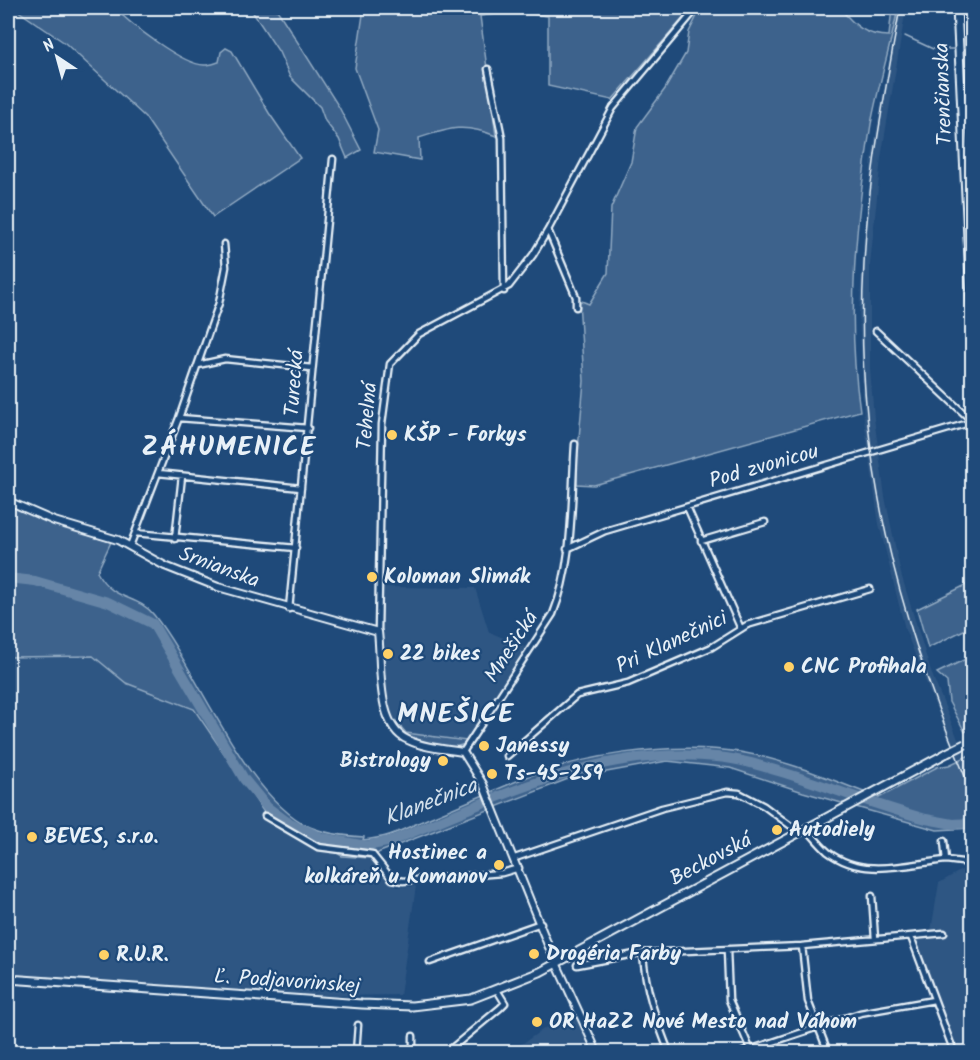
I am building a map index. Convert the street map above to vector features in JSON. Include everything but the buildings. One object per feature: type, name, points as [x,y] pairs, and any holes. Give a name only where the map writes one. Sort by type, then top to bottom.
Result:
[{"type":"main road","name":"Trenčianska","points":[[957,8],[972,322]]},
{"type":"main road","name":"Beckovská","points":[[556,963],[972,740]]},
{"type":"main road","name":"Ľ. Podjavorinskej","points":[[8,979],[412,1006],[471,999],[497,990],[556,963]]},
{"type":"street","name":"Tehelná","points":[[463,752],[427,747],[405,739],[395,729],[385,705],[378,632],[381,424],[390,364],[418,334],[504,291],[533,255],[548,230],[613,108],[697,8]]},
{"type":"street","points":[[488,69],[502,138],[504,291]]},
{"type":"street","name":"Turecká","points":[[289,609],[333,159]]},
{"type":"street","points":[[548,230],[576,297],[576,307]]},
{"type":"street","points":[[130,546],[179,418],[219,303],[225,267],[224,244]]},
{"type":"street","points":[[876,331],[972,422]]},
{"type":"street","points":[[198,365],[225,358],[312,368]]},
{"type":"street","points":[[179,418],[308,428]]},
{"type":"street","name":"Pod zvonicou","points":[[567,549],[605,531],[972,422]]},
{"type":"street","name":"Mnešická","points":[[463,752],[553,614],[565,574],[574,444]]},
{"type":"street","points":[[158,474],[302,488]]},
{"type":"street","points":[[175,539],[182,476]]},
{"type":"street","name":"Srnianska","points":[[8,501],[54,520],[111,538],[192,578],[289,609],[378,632]]},
{"type":"street","points":[[687,507],[700,541],[741,629]]},
{"type":"street","points":[[700,541],[765,522]]},
{"type":"street","points":[[135,533],[175,539],[296,548]]},
{"type":"street","name":"Pri Klanečnici","points":[[507,756],[572,697],[617,688],[712,647],[741,629],[870,590]]},
{"type":"street","points":[[463,752],[483,784],[556,963],[597,1053]]},
{"type":"street","points":[[515,858],[662,808],[727,792],[739,793],[764,806],[802,830],[826,851],[852,865],[868,869],[946,860],[962,862]]},
{"type":"street","points":[[265,816],[318,847],[345,853],[372,854],[392,879],[403,881],[502,873],[519,868]]},
{"type":"street","points":[[944,841],[946,860]]},
{"type":"street","points":[[872,896],[875,939]]},
{"type":"street","points":[[430,962],[541,923]]},
{"type":"street","points":[[577,965],[643,953],[802,946],[944,933]]},
{"type":"street","points":[[911,937],[954,1053]]},
{"type":"street","points":[[802,946],[805,986],[828,1053]]},
{"type":"street","points":[[728,950],[729,1000],[751,1051]]},
{"type":"street","points":[[643,953],[649,997],[669,1053]]},
{"type":"street","points":[[453,1047],[505,1003],[497,990]]},
{"type":"street","points":[[743,1053],[860,1013],[934,1000]]},
{"type":"street","points":[[356,1053],[358,1025]]},
{"type":"street","points":[[412,1053],[413,1036]]},
{"type":"shaded area","points":[[14,8],[115,8],[157,42],[184,59],[207,65],[219,62],[221,52],[226,48],[232,51],[269,113],[300,158],[213,217],[145,117],[65,43]]},
{"type":"shaded area","points":[[250,8],[276,8],[339,107],[361,150],[347,158],[339,139],[325,121],[320,107],[290,77],[279,52]]},
{"type":"shaded area","points":[[364,8],[692,8],[612,100],[548,86],[548,16],[514,12],[480,16],[496,136],[475,129],[457,128],[419,138],[420,160],[374,152],[378,130],[355,68]]},
{"type":"shaded area","points":[[701,8],[840,8],[850,20],[867,32],[889,36],[892,8],[898,8],[871,124],[857,231],[853,303],[860,411],[594,485],[577,484],[584,381],[579,300],[589,304],[608,273],[611,208],[631,162],[637,127],[665,89],[686,53],[689,32]]},
{"type":"shaded area","points":[[898,8],[906,8],[881,158],[870,265],[870,368],[874,418],[885,497],[901,574],[931,672],[972,774],[962,774],[905,629],[879,524],[864,420],[859,314],[864,234],[872,156]]},
{"type":"shaded area","points":[[8,504],[56,525],[111,542],[97,572],[103,582],[118,593],[147,608],[154,615],[171,639],[244,762],[286,812],[310,827],[337,834],[364,837],[363,840],[382,837],[512,783],[565,765],[624,753],[684,748],[740,752],[776,760],[879,798],[937,767],[949,765],[972,754],[972,828],[937,830],[803,792],[730,768],[667,761],[568,779],[380,852],[371,858],[342,856],[263,811],[194,709],[126,683],[93,656],[8,657]]},
{"type":"shaded area","points":[[972,582],[972,626],[928,648],[917,609]]},
{"type":"shaded area","points":[[383,587],[475,588],[489,632],[525,647],[496,700],[467,741],[406,733],[389,709],[381,632]]},
{"type":"shaded area","points":[[93,656],[126,683],[194,709],[263,811],[342,856],[371,858],[384,877],[397,887],[416,886],[400,995],[327,996],[8,975],[8,657]]},
{"type":"shaded area","points":[[972,656],[972,727],[965,732],[949,702],[947,682],[937,673]]},
{"type":"shaded area","points":[[395,720],[406,733],[467,741],[447,748],[426,744],[407,735]]},
{"type":"shaded area","points":[[972,864],[972,1052],[957,1052],[913,933],[931,931],[939,883]]},
{"type":"shaded area","points":[[574,1008],[594,1052],[504,1052],[513,1045],[516,1048]]},
{"type":"waterway","points":[[905,36],[933,49],[955,49]]},
{"type":"waterway","points":[[963,49],[972,50]]},
{"type":"waterway","name":"Klanečnica","points":[[8,578],[35,581],[108,602],[153,624],[244,779],[267,807],[286,821],[322,838],[367,846],[391,841],[549,778],[630,759],[673,755],[744,761],[926,819],[953,824],[972,823]]},
{"type":"railway","points":[[900,8],[878,135],[866,232],[862,334],[866,403],[874,469],[886,535],[902,600],[922,664],[972,793]]},
{"type":"place","name":"KŠP - Forkys","points":[[392,435]]},
{"type":"place","name":"Koloman Slimák","points":[[372,577]]},
{"type":"place","name":"22 bikes","points":[[388,654]]},
{"type":"place","name":"CNC Profihala","points":[[789,667]]},
{"type":"place","name":"Janessy","points":[[484,746]]},
{"type":"place","name":"Bistrology","points":[[443,761]]},
{"type":"place","name":"Ts-45-259","points":[[492,774]]},
{"type":"place","name":"Autodiely","points":[[777,830]]},
{"type":"place","name":"BEVES, s.r.o.","points":[[32,837]]},
{"type":"place","name":"Hostinec a kolkáreň u Komanov","points":[[499,865]]},
{"type":"place","name":"Drogéria Farby","points":[[534,954]]},
{"type":"place","name":"R.U.R.","points":[[104,955]]},
{"type":"place","name":"OR HaZZ Nové Mesto nad Váhom","points":[[537,1022]]},
{"type":"district","name":"ZÁHUMENICE","points":[[229,447]]},
{"type":"district","name":"MNEŠICE","points":[[456,714]]}]
